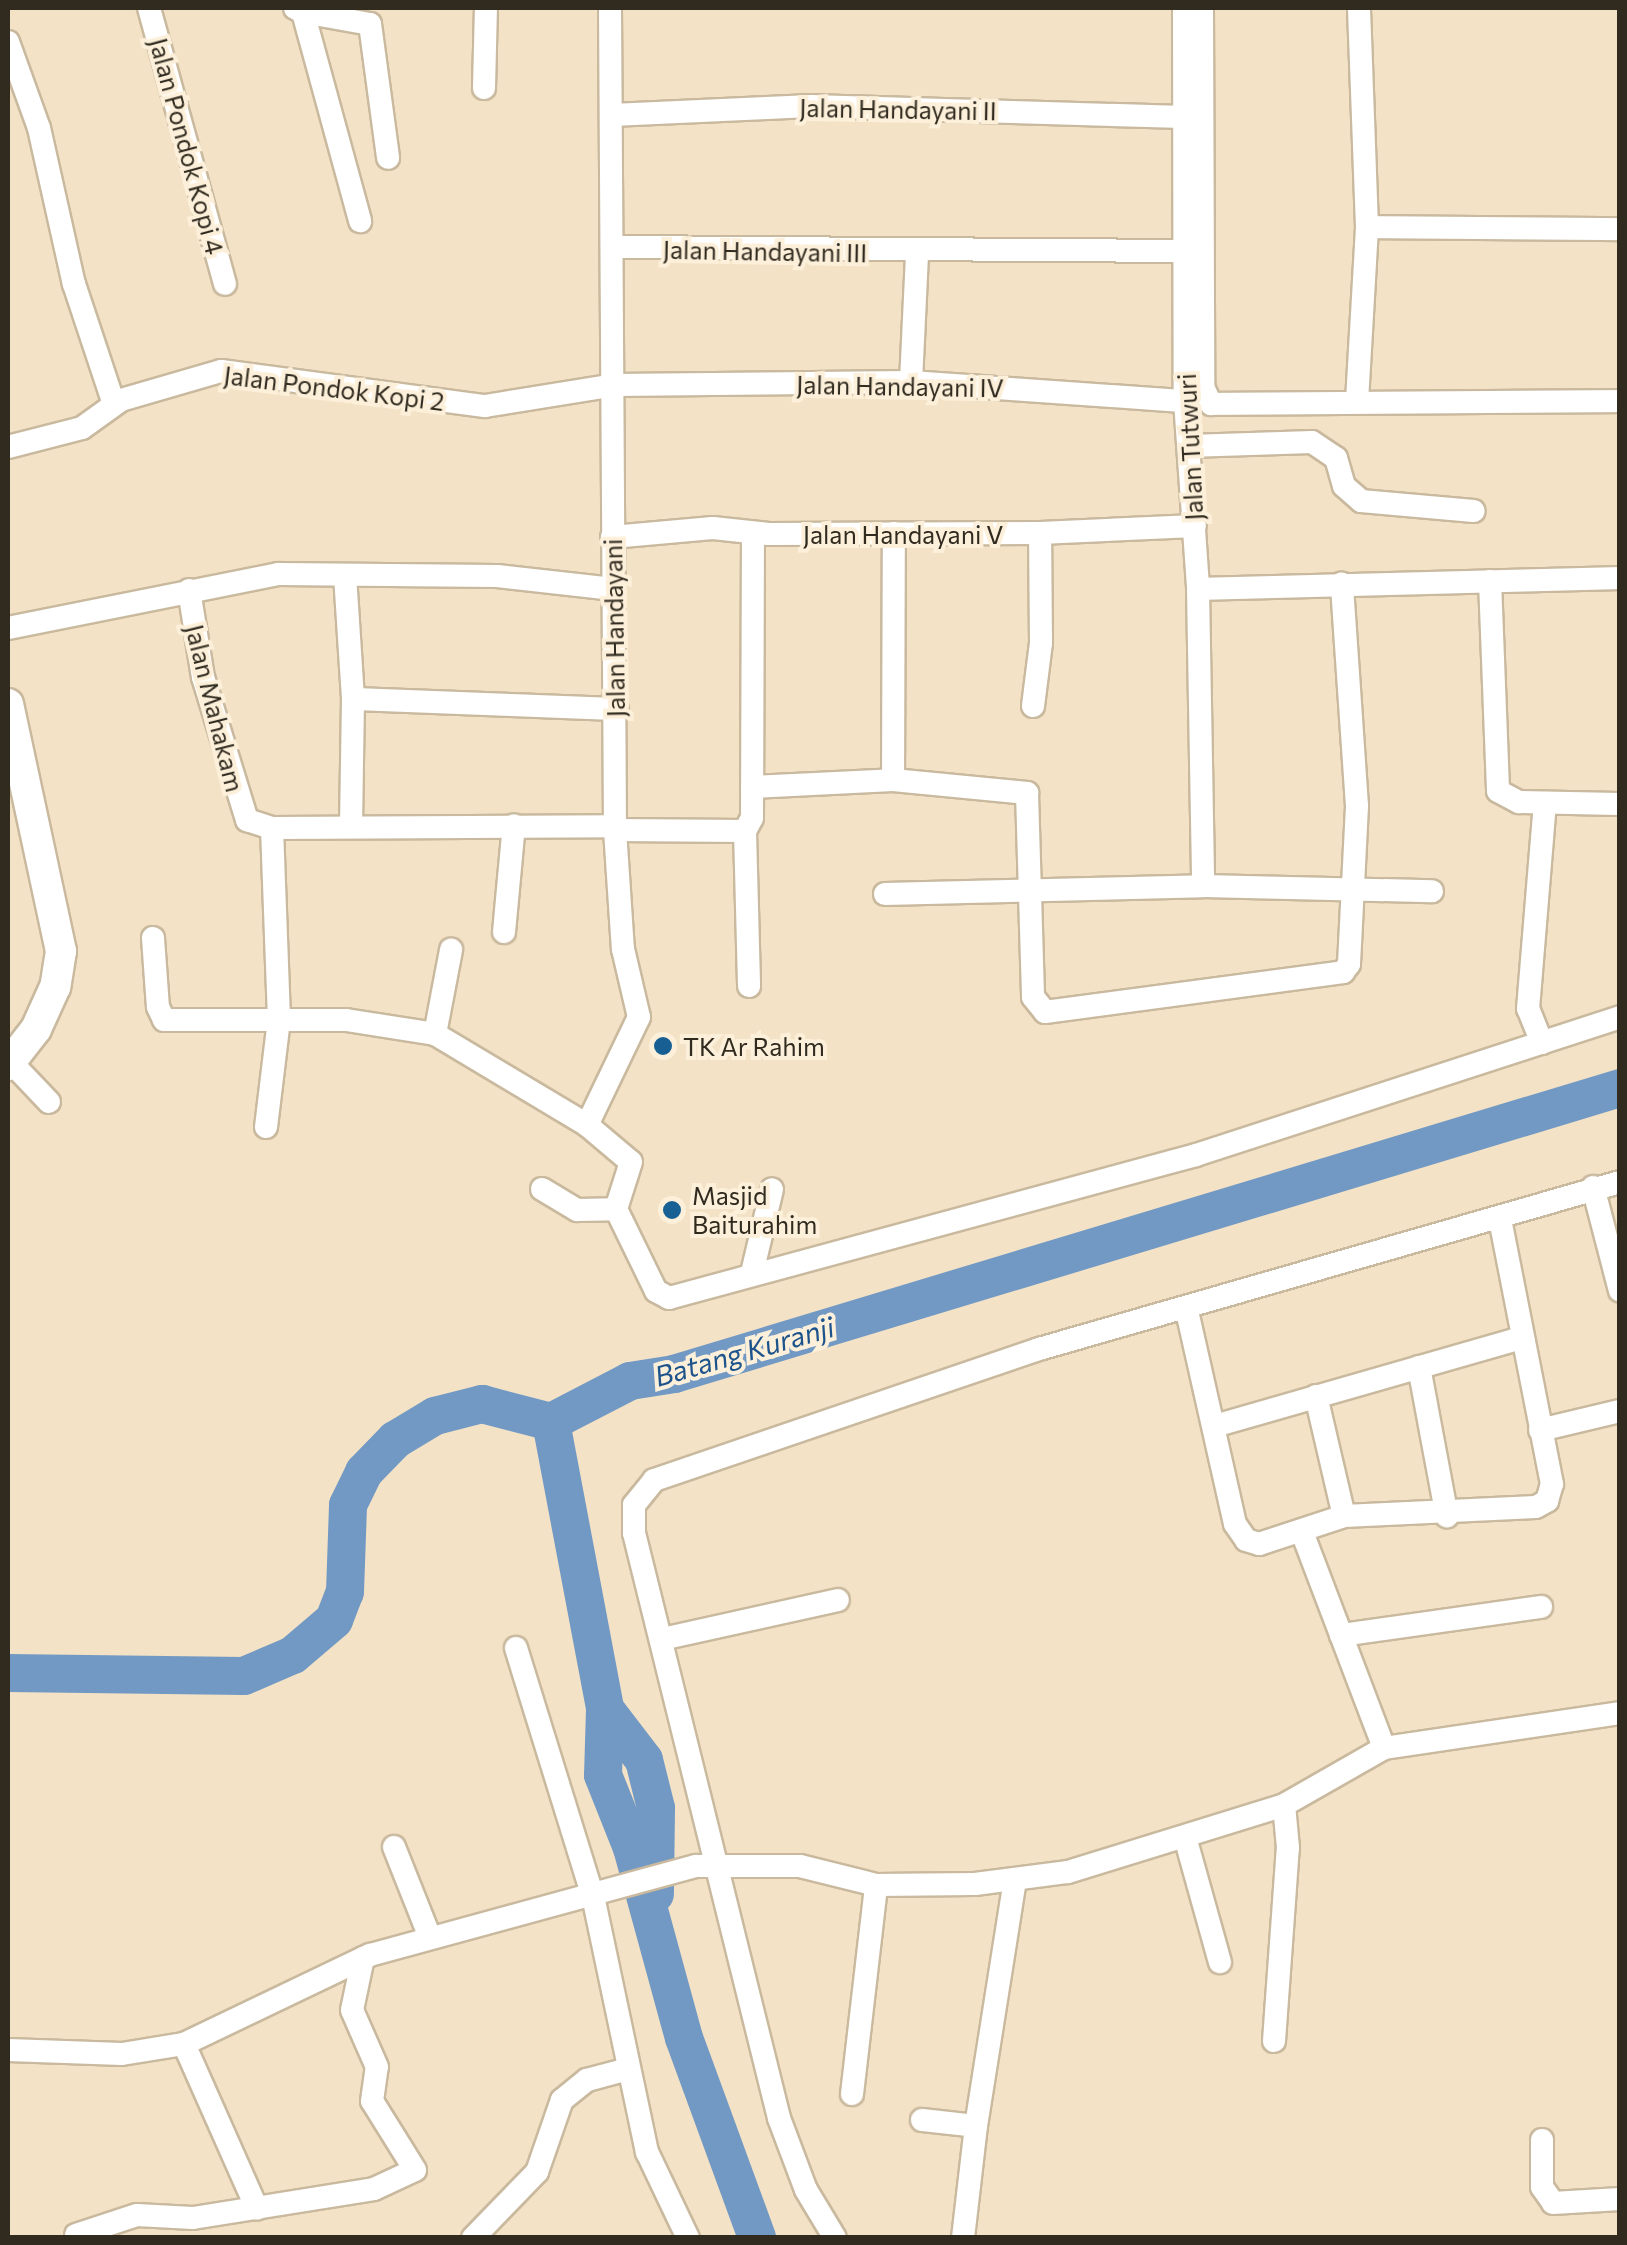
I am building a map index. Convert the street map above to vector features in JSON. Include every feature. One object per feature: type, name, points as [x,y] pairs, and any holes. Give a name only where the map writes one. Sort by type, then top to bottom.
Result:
[{"type":"main road","points":[[8,704],[61,950],[55,987],[36,1029],[9,1064]]},
{"type":"street","name":"Jalan Pondok Kopi 4","points":[[149,8],[225,284]]},
{"type":"street","points":[[484,88],[486,8]]},
{"type":"street","name":"Jalan Handayani","points":[[586,1125],[638,1016],[624,949],[615,828],[610,8]]},
{"type":"street","name":"Jalan Tutwuri","points":[[1184,8],[1185,400],[1198,590],[1203,886]]},
{"type":"street","points":[[1202,8],[1206,398],[1222,408],[1356,402],[1620,401]]},
{"type":"street","points":[[1356,402],[1366,226],[1359,8]]},
{"type":"street","points":[[360,221],[299,10],[370,24],[388,158]]},
{"type":"street","points":[[8,42],[38,128],[74,284],[114,404]]},
{"type":"street","name":"Jalan Handayani II","points":[[612,114],[811,106],[1184,117]]},
{"type":"street","points":[[1366,226],[1620,229]]},
{"type":"street","name":"Jalan Handayani III","points":[[614,247],[916,254],[1183,251]]},
{"type":"street","points":[[911,382],[916,254]]},
{"type":"street","name":"Jalan Pondok Kopi 2","points":[[8,447],[82,428],[114,404],[220,371],[486,406],[614,385]]},
{"type":"street","name":"Jalan Handayani IV","points":[[614,385],[911,382],[1185,400]]},
{"type":"street","points":[[1188,446],[1312,442],[1336,458],[1344,486],[1361,501],[1474,511]]},
{"type":"street","name":"Jalan Handayani V","points":[[612,537],[713,528],[753,533],[1040,533],[1195,526]]},
{"type":"street","points":[[749,986],[745,831],[752,787],[753,533]]},
{"type":"street","points":[[893,780],[894,533]]},
{"type":"street","points":[[1033,706],[1042,643],[1040,533]]},
{"type":"street","points":[[189,590],[278,574],[497,576],[613,589]]},
{"type":"street","points":[[346,575],[353,699],[350,824]]},
{"type":"street","points":[[1198,590],[1620,578]]},
{"type":"street","points":[[1490,581],[1498,790],[1519,802],[1620,804]]},
{"type":"street","points":[[752,787],[893,780],[1027,792],[1033,892],[1033,996],[1049,1013],[1343,972],[1349,964],[1357,806],[1342,584]]},
{"type":"street","name":"Jalan Mahakam","points":[[8,628],[189,590],[203,677],[235,798],[246,820],[272,828]]},
{"type":"street","points":[[353,699],[616,709]]},
{"type":"street","points":[[1542,1043],[1528,1008],[1545,804]]},
{"type":"street","points":[[266,1127],[279,1019],[272,828],[350,824],[514,825],[745,831]]},
{"type":"street","points":[[504,932],[514,825]]},
{"type":"street","points":[[885,894],[1203,886],[1432,891]]},
{"type":"street","points":[[153,938],[161,1018],[279,1019],[435,1034],[586,1125],[631,1162],[616,1209],[662,1295],[1196,1155],[1620,1018]]},
{"type":"street","points":[[435,1034],[451,950]]},
{"type":"street","points":[[9,1064],[49,1102]]},
{"type":"street","points":[[835,2238],[806,2190],[779,2118],[720,1863],[634,1533],[634,1505],[654,1480],[1039,1349],[1167,1310],[1187,1310],[1620,1182]]},
{"type":"street","points":[[1593,1187],[1620,1291]]},
{"type":"street","points":[[542,1189],[577,1210],[616,1209]]},
{"type":"street","points":[[752,1272],[772,1189]]},
{"type":"street","points":[[1187,1310],[1218,1425],[1240,1536],[1259,1544],[1344,1516],[1447,1516],[1547,1500],[1552,1484],[1500,1219]]},
{"type":"street","points":[[1218,1425],[1522,1338]]},
{"type":"street","points":[[1419,1367],[1447,1516]]},
{"type":"street","points":[[1316,1396],[1344,1516]]},
{"type":"street","points":[[1540,1430],[1620,1410]]},
{"type":"street","points":[[1302,1532],[1384,1748]]},
{"type":"street","points":[[662,1639],[838,1600]]},
{"type":"street","points":[[1342,1636],[1540,1607]]},
{"type":"street","points":[[516,1648],[600,1894],[628,2069],[647,2152],[688,2238]]},
{"type":"street","points":[[8,2050],[122,2054],[184,2044],[362,1958],[429,1935],[600,1894],[696,1866],[800,1866],[876,1885],[1015,1880],[1068,1872],[1284,1805],[1384,1748],[1620,1713]]},
{"type":"street","points":[[1274,2041],[1288,1848],[1284,1805]]},
{"type":"street","points":[[1185,1837],[1220,1962]]},
{"type":"street","points":[[394,1846],[429,1935]]},
{"type":"street","points":[[963,2238],[976,2126],[1015,1880]]},
{"type":"street","points":[[852,2094],[876,1885]]},
{"type":"street","points":[[76,2235],[136,2214],[193,2218],[374,2189],[415,2170],[372,2101],[377,2067],[352,2010],[362,1958]]},
{"type":"street","points":[[184,2044],[257,2208]]},
{"type":"street","points":[[473,2238],[537,2172],[562,2100],[587,2080],[628,2069]]},
{"type":"street","points":[[922,2120],[976,2126]]},
{"type":"street","points":[[1542,2140],[1542,2187],[1553,2203],[1620,2199]]},
{"type":"waterway","name":"Batang Kuranji","points":[[8,1673],[244,1676],[293,1655],[334,1620],[345,1592],[348,1505],[364,1472],[395,1440],[435,1416],[482,1404],[551,1422],[630,1381],[674,1374],[1620,1088]]},
{"type":"waterway","points":[[551,1422],[605,1709],[603,1775],[632,1848],[684,2038],[757,2238]]},
{"type":"waterway","points":[[605,1709],[644,1760],[656,1808],[655,1894]]},
{"type":"place","name":"TK Ar Rahim","points":[[663,1046]]},
{"type":"place","name":"Masjid Baiturahim","points":[[672,1210]]}]
